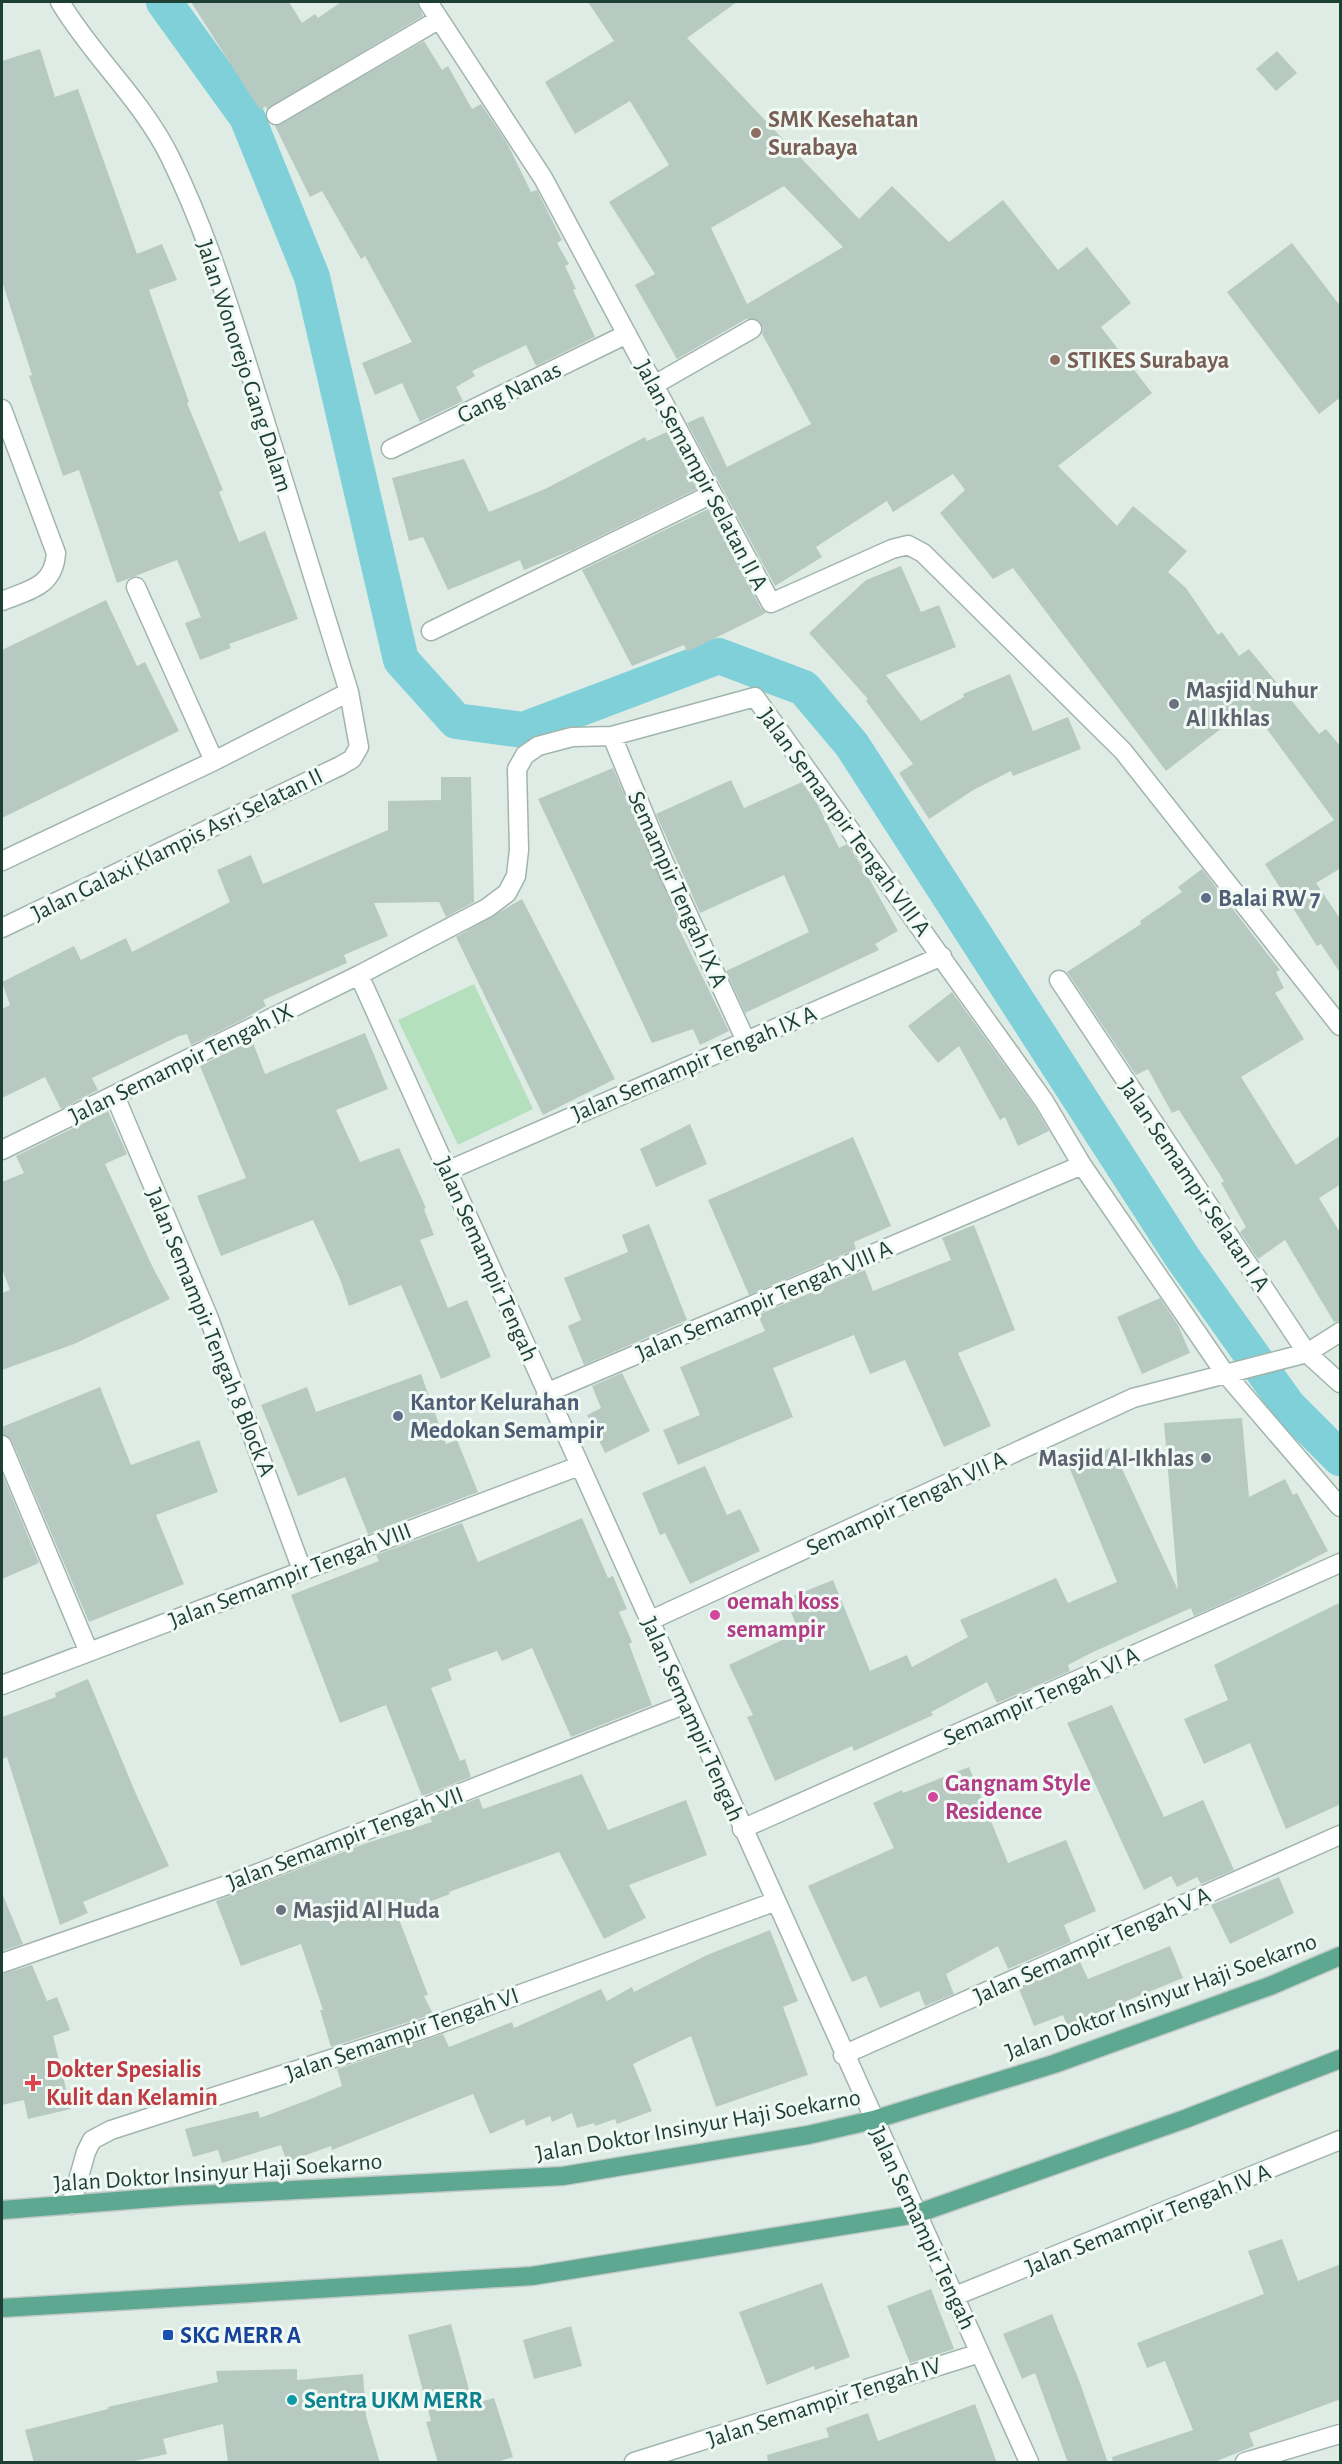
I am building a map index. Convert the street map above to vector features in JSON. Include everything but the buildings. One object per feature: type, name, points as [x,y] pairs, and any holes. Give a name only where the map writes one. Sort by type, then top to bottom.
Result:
[{"type":"main road","name":"Jalan Doktor Insinyur Haji Soekarno","points":[[2,2210],[563,2176],[808,2135],[873,2120],[1054,2064],[1270,1986],[1341,1956]]},
{"type":"main road","points":[[2,2308],[532,2276],[916,2214],[1185,2120],[1341,2059]]},
{"type":"street","name":"Jalan Wonorejo Gang Dalam","points":[[60,2],[77,30],[146,117],[170,156],[228,302],[349,692],[359,747],[352,759]]},
{"type":"street","name":"Jalan Semampir Selatan II A","points":[[428,2],[543,178],[771,603],[892,549],[908,545],[923,553],[1123,751],[1341,1026]]},
{"type":"street","points":[[276,115],[438,20]]},
{"type":"street","points":[[654,385],[752,329]]},
{"type":"street","name":"Gang Nanas","points":[[391,449],[627,334]]},
{"type":"street","points":[[2,410],[56,554],[55,571],[43,584],[2,601]]},
{"type":"street","points":[[431,632],[712,494]]},
{"type":"street","points":[[136,587],[214,761]]},
{"type":"street","points":[[2,861],[214,761],[349,692]]},
{"type":"street","name":"Jalan Semampir Tengah VIII A","points":[[360,975],[487,908],[507,893],[516,876],[519,850],[518,769],[525,755],[555,740],[612,736],[755,697],[942,956],[1044,1101],[1082,1165],[1230,1371],[1341,1508]]},
{"type":"street","name":"Semampir Tengah IX A","points":[[612,736],[663,860],[746,1041]]},
{"type":"street","name":"Jalan Galaxi Klampis Asri Selatan II","points":[[2,928],[352,759]]},
{"type":"street","name":"Jalan Semampir Tengah IX A","points":[[447,1171],[942,956]]},
{"type":"street","name":"Jalan Semampir Tengah IX","points":[[2,1149],[360,975]]},
{"type":"street","name":"Jalan Semampir Tengah","points":[[360,975],[774,1902],[1029,2463]]},
{"type":"street","name":"Jalan Semampir Selatan I A","points":[[1059,980],[1307,1353],[1341,1383]]},
{"type":"street","name":"Jalan Semampir Tengah 8 Block A","points":[[115,1096],[208,1316],[303,1570]]},
{"type":"street","name":"Jalan Semampir Tengah VIII A","points":[[546,1393],[1082,1165]]},
{"type":"street","name":"Semampir Tengah VII A","points":[[649,1621],[1133,1398],[1230,1371],[1307,1353],[1341,1332]]},
{"type":"street","points":[[2,1445],[88,1650]]},
{"type":"street","name":"Jalan Semampir Tengah VIII","points":[[2,1685],[88,1650],[579,1466]]},
{"type":"street","name":"Semampir Tengah VI A","points":[[742,1829],[1341,1563]]},
{"type":"street","name":"Jalan Semampir Tengah VII","points":[[2,1963],[233,1883],[686,1704]]},
{"type":"street","name":"Jalan Semampir Tengah V A","points":[[843,2055],[1341,1835]]},
{"type":"street","name":"Jalan Semampir Tengah VI","points":[[71,2205],[79,2170],[92,2140],[111,2130],[427,2028],[774,1902]]},
{"type":"street","name":"Jalan Semampir Tengah IV A","points":[[955,2296],[1341,2140]]},
{"type":"street","name":"Jalan Semampir Tengah IV","points":[[634,2463],[980,2353]]},
{"type":"street","points":[[1245,2463],[1341,2434]]},
{"type":"green space","points":[[474,984],[533,1109],[458,1145],[398,1020]]},
{"type":"waterway","points":[[164,2],[247,117],[312,277],[401,660],[456,721],[523,730],[719,656],[804,688],[852,745],[1182,1257],[1288,1406],[1340,1458]]},
{"type":"place","name":"SMK Kesehatan Surabaya","points":[[756,133]]},
{"type":"place","name":"STIKES Surabaya","points":[[1055,360]]},
{"type":"place","name":"Masjid Nuhur Al Ikhlas","points":[[1174,704]]},
{"type":"place","name":"Balai RW 7","points":[[1206,898]]},
{"type":"place","name":"Kantor Kelurahan Medokan Semampir","points":[[398,1416]]},
{"type":"place","name":"Masjid Al-Ikhlas","points":[[1206,1458]]},
{"type":"place","name":"oemah koss semampir","points":[[715,1615]]},
{"type":"place","name":"Gangnam Style Residence","points":[[933,1797]]},
{"type":"place","name":"Masjid Al Huda","points":[[281,1910]]},
{"type":"place","name":"Dokter Spesialis Kulit dan Kelamin","points":[[33,2083]]},
{"type":"place","name":"SKG MERR A","points":[[168,2335]]},
{"type":"place","name":"Sentra UKM MERR","points":[[292,2400]]}]
